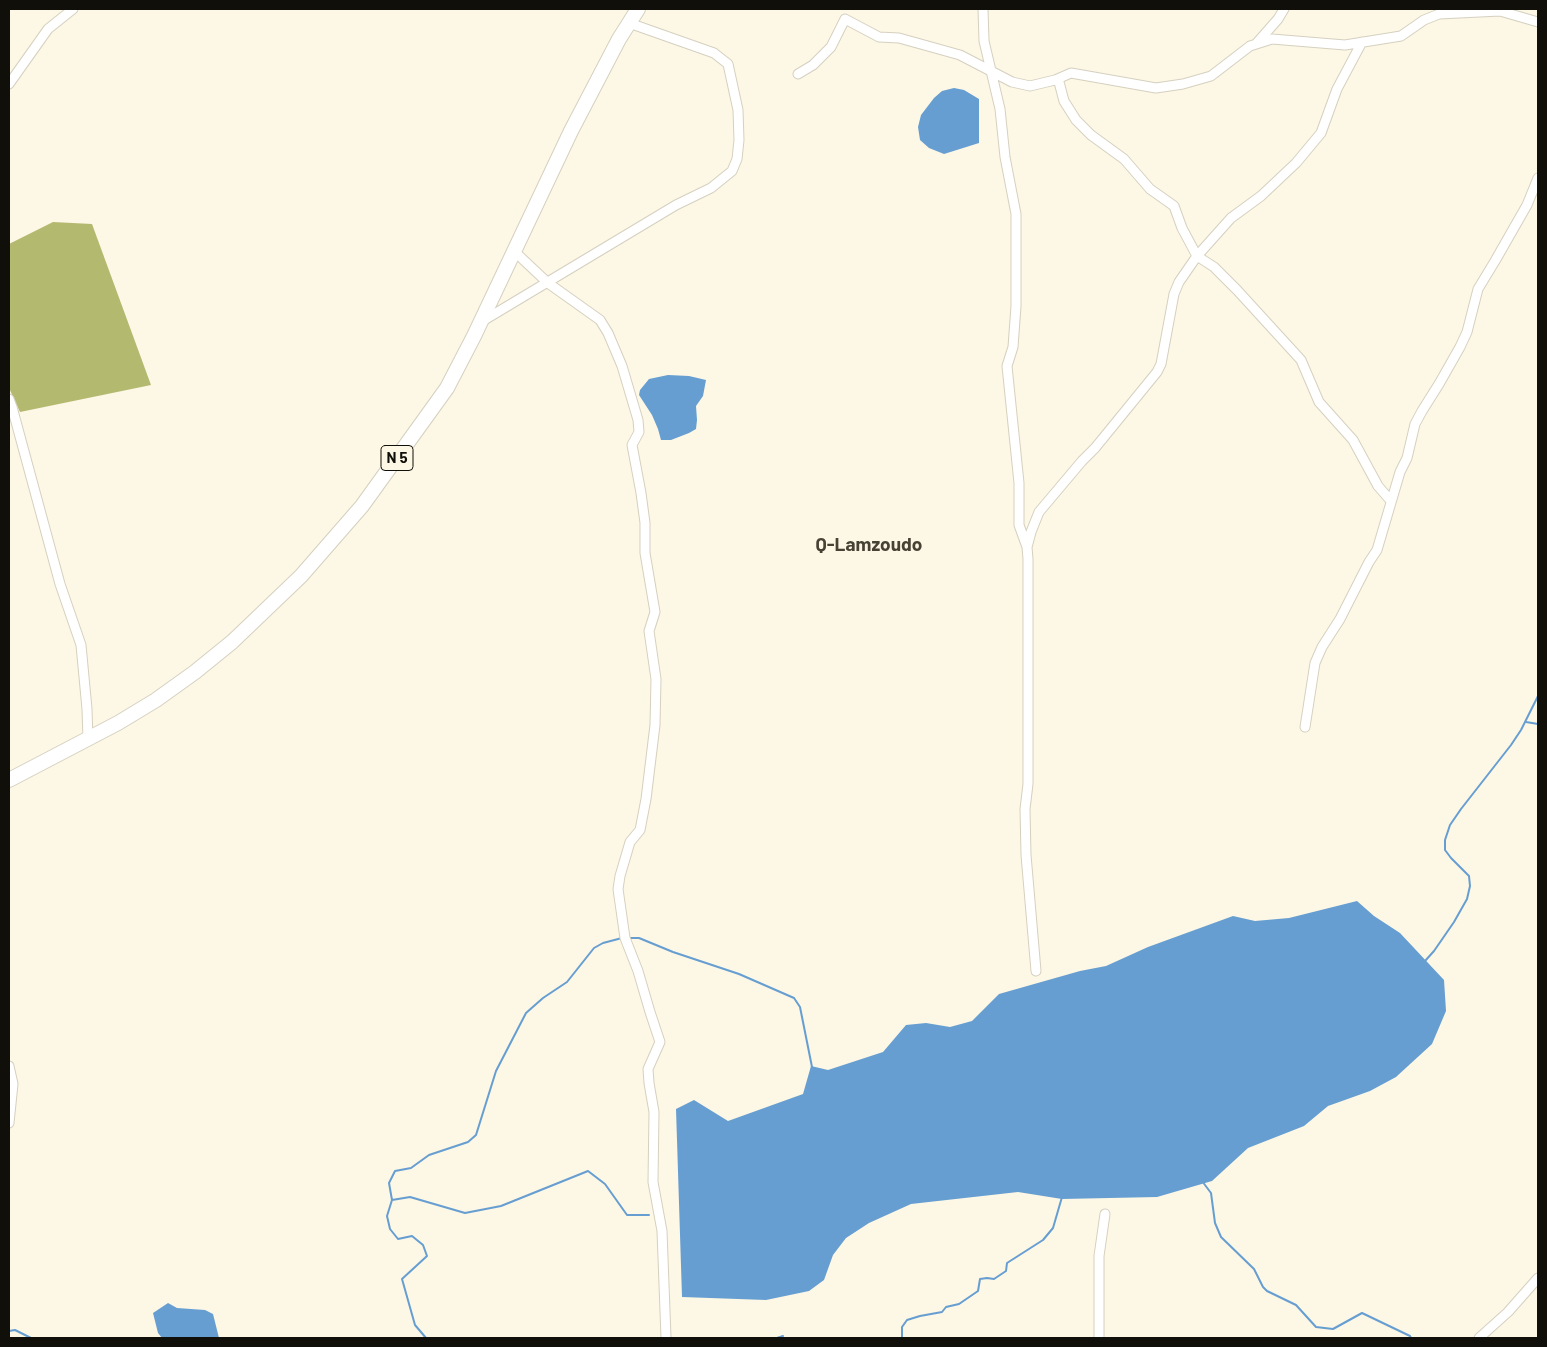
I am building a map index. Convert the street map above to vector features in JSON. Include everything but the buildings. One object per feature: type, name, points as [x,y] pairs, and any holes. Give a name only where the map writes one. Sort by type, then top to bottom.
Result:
[{"type":"highway","name":"N 5","points":[[9,780],[88,740],[156,700],[195,672],[238,636],[301,576],[362,506],[447,388],[481,322],[571,131],[619,39],[638,9]]},
{"type":"street","points":[[9,84],[48,29],[73,9]]},
{"type":"street","points":[[983,9],[984,41],[1000,109],[1005,157],[1016,214],[1016,306],[1013,347],[1007,366],[1019,483],[1019,525],[1027,547],[1028,559],[1028,784],[1025,809],[1026,855],[1036,971]]},
{"type":"street","points":[[1256,44],[1278,19],[1284,9]]},
{"type":"street","points":[[798,74],[813,65],[831,47],[845,19],[879,37],[899,38],[960,55],[1012,82],[1030,86],[1055,80],[1071,73],[1156,88],[1182,84],[1211,76],[1250,46],[1272,39],[1345,45],[1402,36],[1424,20],[1440,14],[1500,11],[1538,22]]},
{"type":"street","points":[[481,322],[676,205],[710,188],[732,171],[737,159],[739,140],[738,110],[728,64],[714,53],[629,23]]},
{"type":"street","points":[[1027,547],[1039,512],[1101,441],[1157,372],[1161,364],[1174,294],[1179,282],[1197,256],[1231,218],[1261,196],[1296,163],[1321,133],[1337,88],[1362,42]]},
{"type":"street","points":[[1055,80],[1059,82],[1064,101],[1076,120],[1091,135],[1124,159],[1150,189],[1174,206],[1182,228],[1197,256],[1214,267],[1301,360],[1319,402],[1353,440],[1378,486],[1391,500]]},
{"type":"street","points":[[1306,728],[1315,663],[1322,647],[1340,619],[1377,550],[1416,424],[1460,347],[1467,332],[1478,289],[1522,212],[1538,178]]},
{"type":"street","points":[[514,251],[548,283],[600,320],[608,333],[622,366],[638,420],[639,432],[632,445],[642,500],[645,523],[645,553],[655,612],[649,631],[656,679],[655,725],[646,799],[640,830],[630,842],[618,889],[625,938],[638,971],[660,1042],[648,1069],[654,1112],[652,1182],[662,1231],[666,1338]]},
{"type":"street","points":[[9,399],[60,584],[81,646],[88,740]]},
{"type":"street","points":[[9,1066],[13,1084],[9,1123]]},
{"type":"street","points":[[1099,1338],[1099,1256],[1106,1214]]},
{"type":"street","points":[[1480,1338],[1508,1312],[1538,1278]]},
{"type":"green space","points":[[53,222],[92,224],[151,385],[20,412],[9,388],[9,244]]},
{"type":"water","points":[[954,88],[964,90],[979,99],[979,143],[944,154],[929,148],[920,140],[918,127],[921,115],[934,98],[942,91]]},
{"type":"water","points":[[668,375],[689,376],[706,380],[703,396],[696,406],[696,429],[671,440],[661,440],[652,415],[639,395],[640,390],[649,379]]},
{"type":"water","points":[[1357,901],[1374,916],[1400,933],[1444,980],[1446,1011],[1432,1044],[1396,1077],[1370,1091],[1328,1106],[1304,1126],[1248,1148],[1212,1181],[1157,1197],[1062,1199],[1018,1192],[911,1204],[869,1223],[846,1238],[833,1255],[824,1280],[809,1291],[766,1300],[682,1297],[676,1109],[694,1100],[728,1121],[803,1094],[811,1066],[828,1070],[883,1052],[906,1025],[926,1023],[950,1027],[972,1021],[999,994],[1080,971],[1106,966],[1148,947],[1233,916],[1255,921],[1289,918]]},
{"type":"water","points":[[168,1303],[177,1308],[205,1310],[213,1314],[219,1338],[162,1338],[158,1333],[153,1313]]},
{"type":"waterway","points":[[1425,961],[1454,922],[1467,899],[1470,886],[1469,876],[1445,850],[1445,840],[1450,825],[1511,745],[1521,730],[1538,696]]},
{"type":"waterway","points":[[1526,722],[1538,724]]},
{"type":"waterway","points":[[392,1200],[389,1183],[395,1171],[411,1168],[429,1155],[468,1142],[476,1135],[496,1071],[526,1013],[543,998],[567,982],[594,948],[603,943],[622,938]]},
{"type":"waterway","points":[[629,938],[639,938],[673,952],[739,974],[794,998],[800,1007],[812,1067]]},
{"type":"waterway","points":[[426,1338],[415,1325],[402,1279],[427,1256],[423,1245],[412,1236],[398,1239],[390,1229],[387,1216],[392,1200],[410,1197],[465,1213],[501,1206],[588,1171],[605,1184],[627,1215],[649,1215]]},
{"type":"waterway","points":[[1202,1181],[1211,1193],[1215,1223],[1221,1237],[1254,1269],[1267,1291],[1296,1305],[1316,1327],[1333,1329],[1362,1313],[1411,1338]]},
{"type":"waterway","points":[[902,1338],[902,1327],[907,1320],[942,1312],[946,1307],[959,1304],[978,1291],[980,1279],[994,1279],[1006,1271],[1007,1263],[1043,1240],[1053,1228],[1062,1197]]},
{"type":"waterway","points":[[9,1331],[15,1330],[31,1338]]},
{"type":"waterway","points":[[777,1338],[783,1336]]},
{"type":"district","name":"Q-Lamzoudo","points":[[869,545]]}]
